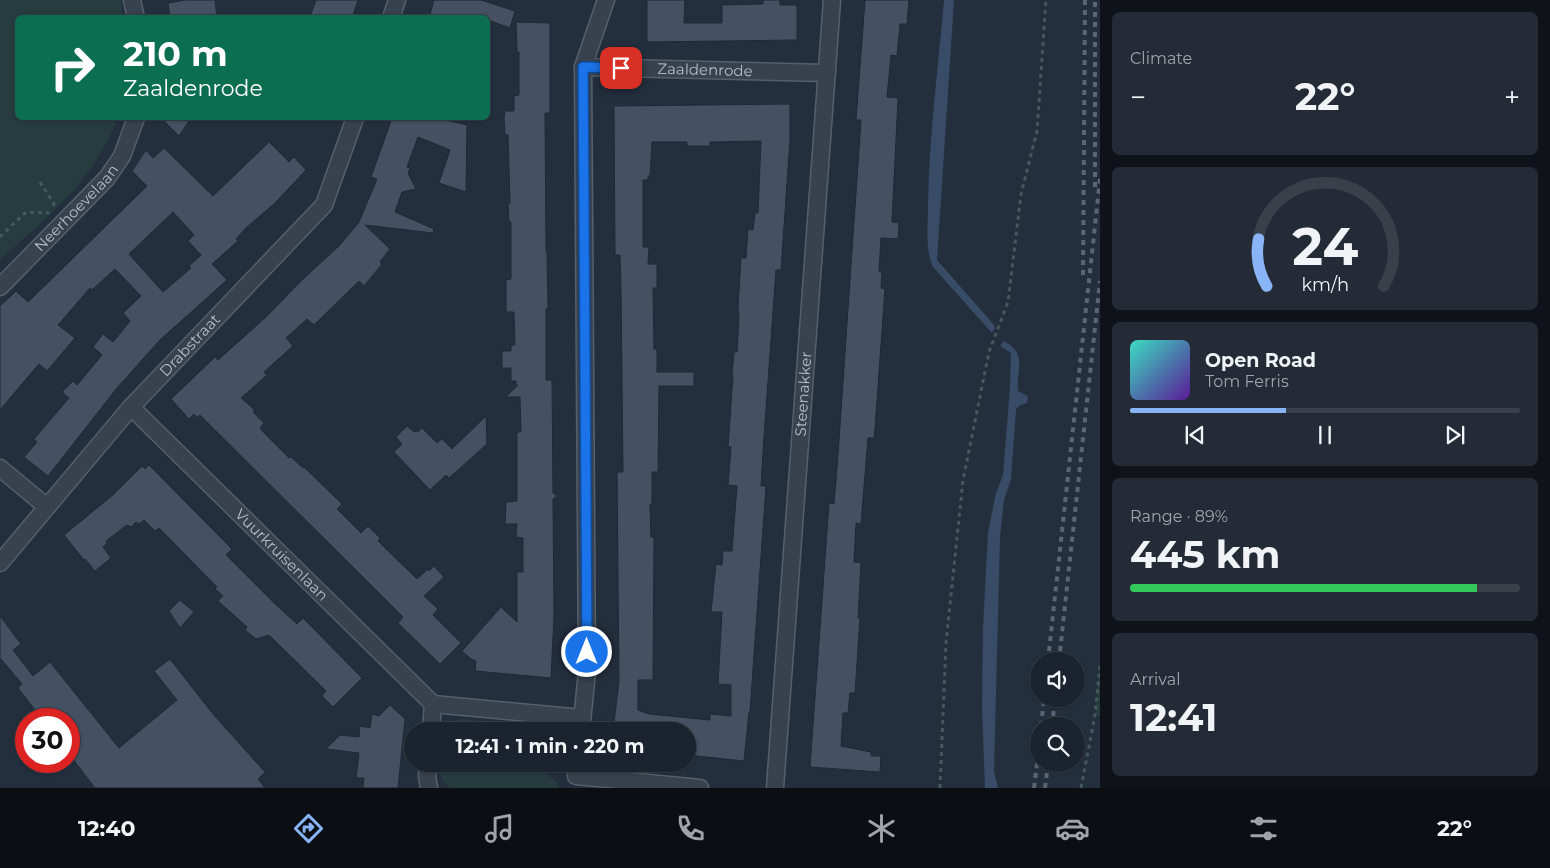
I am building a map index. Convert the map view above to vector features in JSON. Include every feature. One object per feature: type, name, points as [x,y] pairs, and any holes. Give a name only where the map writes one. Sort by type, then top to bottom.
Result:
[{"type":"street","points":[[132,0],[135,15]]},
{"type":"street","points":[[392,15],[397,0]]},
{"type":"street","name":"Steenakker","points":[[775,788],[832,0]]},
{"type":"street","points":[[581,722],[587,672],[583,67],[599,2]]},
{"type":"street","name":"Zaaldenrode","points":[[583,67],[827,73]]},
{"type":"street","name":"Neerhoevelaan","points":[[0,287],[66,213],[107,178],[122,156],[135,120]]},
{"type":"street","name":"Drabstraat","points":[[0,563],[131,406],[324,205],[354,120]]},
{"type":"street","name":"Vuurkruisenlaan","points":[[131,406],[434,704]]},
{"type":"street","points":[[0,468],[47,507]]},
{"type":"street","points":[[432,722],[434,704],[560,722]]},
{"type":"street","points":[[427,772],[429,788]]},
{"type":"street","points":[[576,776],[700,788]]},
{"type":"path","points":[[940,788],[946,643],[963,480],[989,352],[1008,302],[1021,194],[1037,130],[1046,0]]},
{"type":"path","points":[[40,182],[66,213]]},
{"type":"path","points":[[0,237],[26,212],[66,213]]},
{"type":"path","points":[[1081,788],[1095,715],[1100,665]]},
{"type":"green space","points":[[0,0],[121,0],[123,15],[15,15],[15,120],[117,120],[108,141],[83,179],[53,212],[0,260]]},
{"type":"green space","points":[[1100,665],[1100,716],[1095,715]]},
{"type":"green space","points":[[460,719],[499,722],[450,722]]},
{"type":"green space","points":[[439,772],[545,772],[558,783],[557,788],[451,788]]},
{"type":"water","points":[[944,0],[954,0],[937,260],[994,325],[995,328],[992,333],[933,267],[930,260],[927,229],[930,154]]},
{"type":"water","points":[[1004,341],[1016,351],[1018,357],[1018,391],[1028,396],[1027,403],[1020,405],[1016,409],[1011,479],[1004,500],[1000,536],[994,771],[998,788],[985,788],[982,707],[983,628],[988,532],[996,493],[1003,475],[1010,387],[1011,353],[1000,346]]},
{"type":"building","points":[[185,0],[215,0],[217,15],[170,15],[168,3]]},
{"type":"building","points":[[316,0],[358,0],[353,15],[311,14]]},
{"type":"building","points":[[434,0],[481,0],[515,11],[510,28],[490,21],[490,15],[430,15]]},
{"type":"building","points":[[647,0],[685,0],[684,23],[722,23],[722,5],[763,4],[763,0],[780,0],[780,5],[797,5],[797,40],[647,42]]},
{"type":"building","points":[[865,0],[909,0],[907,24],[900,24],[897,56],[891,55],[887,97],[898,98],[892,222],[899,223],[898,239],[881,238],[879,272],[882,272],[881,288],[885,289],[875,428],[874,438],[868,438],[861,524],[856,523],[854,562],[861,563],[858,618],[860,618],[855,693],[850,693],[848,713],[843,713],[841,746],[871,752],[871,756],[881,756],[880,772],[810,767],[829,503],[834,504],[837,469],[861,120],[856,120]]},
{"type":"building","points":[[516,22],[550,23],[550,113],[545,113],[548,309],[546,309],[546,380],[552,380],[553,493],[557,496],[553,499],[554,616],[551,678],[475,671],[476,661],[462,651],[501,607],[517,622],[517,572],[523,572],[523,538],[516,537],[517,524],[505,524],[506,502],[517,501],[517,432],[521,432],[520,397],[506,397],[518,385],[516,385],[516,381],[511,381],[511,368],[502,368],[502,351],[511,351],[511,345],[515,345],[514,312],[506,312],[506,280],[511,279],[511,222],[509,222],[508,203],[510,203],[508,135],[505,135],[504,118],[505,111],[514,111],[514,96],[519,95],[519,52],[517,52]]},
{"type":"building","points":[[790,104],[790,140],[781,270],[776,270],[764,437],[761,486],[766,486],[750,712],[744,761],[696,756],[696,722],[614,722],[619,681],[617,472],[623,472],[620,255],[615,255],[614,106]],"holes":[[[761,141],[758,213],[755,213],[753,230],[748,229],[746,258],[741,258],[737,352],[734,352],[732,376],[728,447],[731,447],[728,485],[737,486],[732,551],[723,551],[722,565],[716,564],[711,612],[722,612],[718,684],[731,685],[731,716],[710,714],[710,720],[649,714],[638,710],[638,680],[653,680],[654,537],[651,537],[650,504],[652,504],[652,472],[658,472],[659,386],[694,386],[694,372],[657,372],[657,349],[654,349],[653,288],[657,288],[657,264],[648,264],[649,247],[643,247],[643,180],[648,180],[648,176],[650,176],[652,142],[687,142],[687,146],[710,146],[710,142]]]},
{"type":"building","points":[[163,120],[190,120],[179,136]]},
{"type":"building","points":[[391,120],[446,120],[467,125],[466,192],[439,183],[450,150],[418,137],[407,167],[410,168],[408,173],[416,189],[402,192],[395,212],[434,229],[433,233],[365,225],[390,249],[380,262],[382,264],[364,286],[359,281],[314,325],[307,319],[286,338],[293,346],[264,372],[267,375],[241,398],[255,410],[253,412],[264,423],[260,428],[266,435],[289,458],[291,457],[304,467],[342,504],[337,509],[361,533],[368,526],[380,538],[378,541],[417,579],[434,566],[444,577],[424,596],[438,609],[433,615],[461,643],[440,664],[398,623],[403,617],[200,415],[197,418],[194,414],[189,419],[171,399],[215,357],[218,360],[266,317],[340,245],[359,222],[377,179],[371,177]]},
{"type":"building","points":[[269,142],[289,162],[294,157],[306,170],[275,203],[246,228],[236,239],[238,241],[212,264],[227,280],[160,340],[117,388],[48,476],[24,457],[37,442],[34,439],[69,398],[62,392],[73,381],[77,385],[102,355],[93,347],[103,334],[113,342],[130,321],[123,313],[141,296],[115,269],[92,290],[90,288],[58,325],[75,338],[47,371],[39,364],[0,410],[0,306],[16,291],[28,302],[147,186],[132,171],[146,150],[153,158],[164,148],[213,196]],"holes":[[[173,212],[194,235],[188,241],[201,255],[189,266],[191,268],[163,292],[129,254]]]},
{"type":"building","points":[[486,416],[487,444],[449,478],[446,475],[430,490],[394,452],[402,444],[396,437],[407,426],[414,432],[418,432],[422,428],[437,443],[442,439],[452,449]]},
{"type":"building","points":[[149,465],[232,549],[226,555],[273,602],[297,624],[303,618],[362,678],[333,707],[322,696],[326,691],[269,635],[256,639],[245,630],[247,627],[218,601],[223,596],[215,589],[217,587],[159,528],[155,531],[144,520],[139,524],[136,522],[131,527],[127,525],[106,541],[107,543],[103,547],[111,558],[95,571],[64,535],[114,494],[142,466],[145,469]]},
{"type":"building","points":[[180,600],[194,612],[180,628],[169,611]]},
{"type":"building","points":[[0,616],[21,644],[13,650],[33,676],[50,662],[119,748],[177,700],[154,671],[170,659],[213,714],[265,772],[258,779],[265,788],[95,788],[80,768],[80,708],[33,708],[18,688],[22,684],[0,660]]},
{"type":"building","points":[[390,705],[405,719],[398,788],[363,788],[364,778],[356,778],[359,753],[326,749],[340,735],[359,737],[360,726],[370,728],[372,714],[379,716]]},
{"type":"railway","points":[[1083,275],[1085,0]]},
{"type":"railway","points":[[1095,0],[1095,187]]},
{"type":"railway","points":[[1049,652],[1100,179]]},
{"type":"railway","points":[[1060,652],[1100,281]]},
{"type":"railway","points":[[1042,717],[1043,707]]},
{"type":"railway","points":[[1053,717],[1054,707]]},
{"type":"railway","points":[[1034,788],[1036,772]]},
{"type":"railway","points":[[1045,788],[1047,772]]},
{"type":"route","points":[[587,652],[583,67],[621,68]]}]
